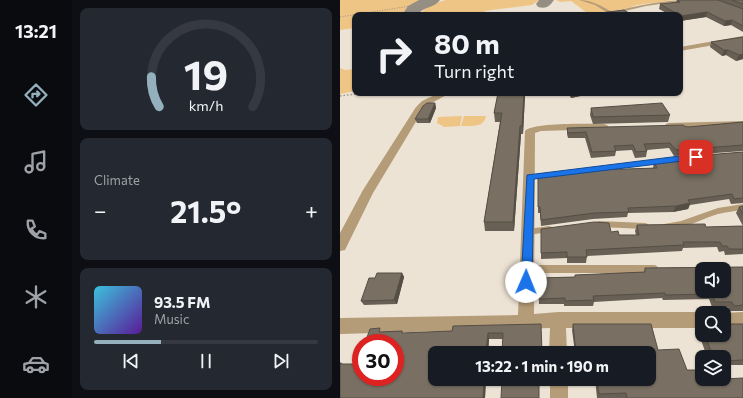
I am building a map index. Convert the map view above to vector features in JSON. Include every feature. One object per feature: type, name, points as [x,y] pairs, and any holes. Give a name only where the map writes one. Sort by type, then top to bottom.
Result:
[{"type":"street","points":[[683,48],[743,38]]},
{"type":"street","points":[[340,246],[367,193],[419,109],[425,103],[440,96]]},
{"type":"street","points":[[656,126],[743,124]]},
{"type":"street","points":[[526,322],[528,232],[534,176],[531,130],[617,127]]},
{"type":"street","points":[[558,320],[558,346]]},
{"type":"street","points":[[340,326],[558,320],[695,320]]},
{"type":"street","points":[[731,320],[743,320]]},
{"type":"street","points":[[559,386],[559,398]]},
{"type":"lane","points":[[582,0],[596,4],[608,12]]},
{"type":"lane","points":[[619,12],[646,5],[687,0]]},
{"type":"lane","points":[[546,175],[696,157]]},
{"type":"lane","points":[[593,224],[654,227],[681,224],[718,211],[743,207]]},
{"type":"lane","points":[[528,232],[557,228]]},
{"type":"lane","points":[[526,269],[661,269]]},
{"type":"path","points":[[368,12],[423,4]]},
{"type":"path","points":[[340,16],[352,14]]},
{"type":"path","points":[[340,96],[352,94]]},
{"type":"shaded area","points":[[340,0],[424,0],[407,8],[404,12],[352,12],[352,28],[340,30]]},
{"type":"shaded area","points":[[446,0],[539,0],[532,5],[484,11],[485,12],[423,12],[435,3]]},
{"type":"shaded area","points":[[556,0],[674,0],[637,5],[609,12],[586,12],[571,1],[560,2]]},
{"type":"shaded area","points":[[340,68],[345,70],[352,69],[352,92],[340,94]]},
{"type":"shaded area","points":[[462,116],[460,126],[444,127],[437,123],[438,117]]},
{"type":"shaded area","points":[[464,116],[486,116],[483,123],[476,126],[461,126]]},
{"type":"building","points":[[677,0],[718,0],[743,9],[743,26],[732,20],[725,21],[707,12],[683,16],[683,12],[674,12],[660,4],[680,2]]},
{"type":"building","points":[[732,0],[743,0],[743,4]]},
{"type":"building","points":[[624,10],[627,12],[608,12]]},
{"type":"building","points":[[743,37],[743,54],[739,55],[728,50],[724,50],[711,42]]},
{"type":"building","points":[[497,96],[524,96],[522,126],[520,126],[513,222],[484,222],[502,113],[494,113]]},
{"type":"building","points":[[427,103],[435,103],[428,119],[415,119],[423,106]]},
{"type":"building","points":[[662,103],[670,115],[593,117],[591,108]]},
{"type":"building","points":[[743,122],[743,145],[676,150],[670,143],[644,144],[647,151],[636,152],[633,145],[614,146],[616,151],[592,152],[586,132],[568,133],[567,128],[683,125],[688,127]]},
{"type":"building","points":[[743,152],[743,198],[734,199],[732,194],[688,200],[690,203],[676,206],[628,208],[629,212],[594,213],[541,220],[540,207],[538,207],[538,174],[657,168],[654,162],[683,159],[681,157]]},
{"type":"building","points":[[743,206],[743,214],[739,207]]},
{"type":"building","points":[[594,222],[609,223],[611,232],[618,231],[619,235],[639,235],[637,225],[705,224],[706,227],[743,226],[743,249],[729,249],[727,246],[722,246],[720,242],[683,242],[684,245],[586,250],[587,257],[567,257],[567,252],[541,253],[541,229]]},
{"type":"building","points":[[695,267],[695,294],[665,295],[665,293],[593,296],[594,300],[565,301],[565,298],[539,299],[538,278],[645,272],[645,268]]},
{"type":"building","points":[[731,267],[743,267],[743,305],[734,306],[732,302],[715,302],[714,298],[731,298]]},
{"type":"building","points":[[377,273],[402,273],[394,300],[361,301],[369,278],[375,278]]},
{"type":"building","points":[[541,324],[542,346],[502,346],[503,333],[488,333],[487,346],[428,346],[428,386],[484,386],[483,398],[340,398],[340,364],[352,364],[352,386],[404,386],[404,334],[368,334],[370,329],[380,328],[379,332],[402,331],[402,333],[452,331],[453,326]]},
{"type":"building","points":[[573,324],[651,324],[658,350],[679,349],[687,370],[695,370],[695,386],[731,386],[731,379],[743,378],[743,398],[627,398],[626,393],[599,394],[598,386],[656,386],[656,346],[575,346]]},
{"type":"building","points":[[731,324],[743,324],[743,360],[731,361],[731,350],[710,350],[708,342],[731,342]]},
{"type":"building","points":[[502,386],[539,386],[539,398],[501,398]]},
{"type":"taxiway","points":[[411,12],[416,7],[433,0]]},
{"type":"taxiway","points":[[543,4],[547,0]]},
{"type":"route","points":[[526,282],[530,177],[696,157]]}]
